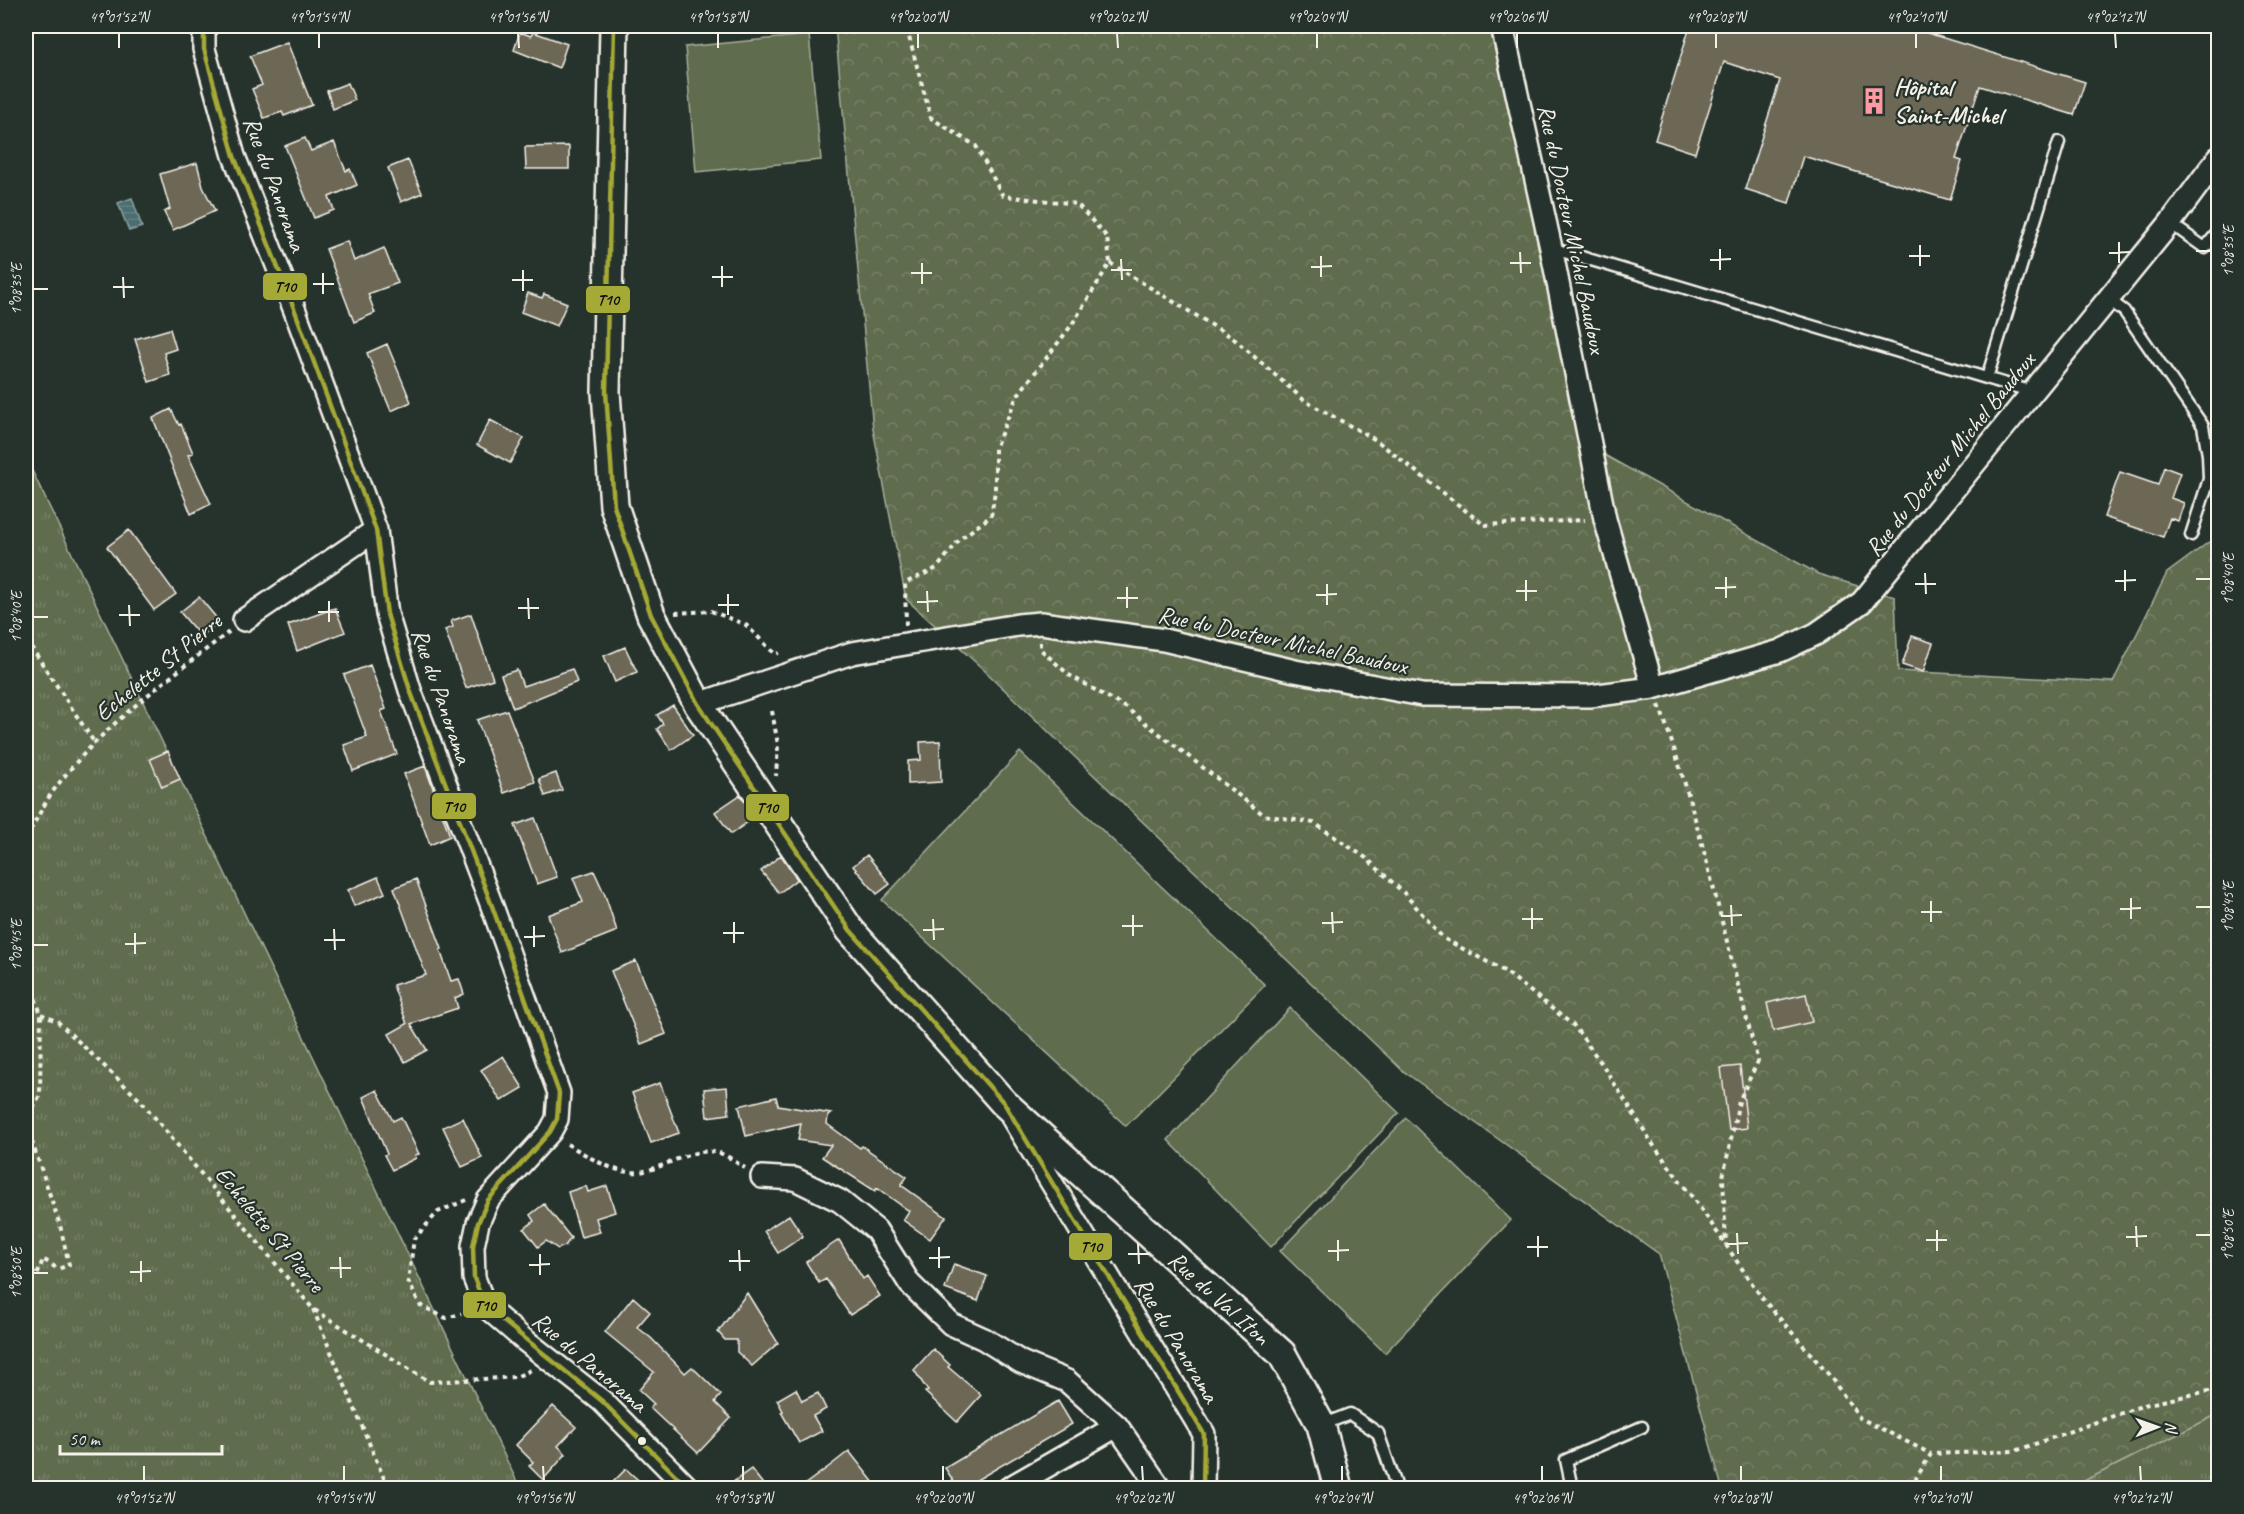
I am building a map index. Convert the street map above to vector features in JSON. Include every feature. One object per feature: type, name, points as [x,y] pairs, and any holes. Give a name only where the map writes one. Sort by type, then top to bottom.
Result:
[{"type":"street","name":"Rue du Panorama","points":[[204,26],[204,49],[234,156],[299,322],[376,530],[387,614],[410,690],[492,906],[559,1093],[557,1119],[548,1134],[488,1200],[478,1223],[473,1246],[474,1278],[485,1306],[602,1401],[688,1488]]},
{"type":"street","name":"Rue du Val Iton","points":[[614,26],[606,392],[614,506],[651,615],[698,704],[850,930],[1004,1103],[1282,1354],[1321,1425],[1338,1488]]},
{"type":"street","name":"Rue du Docteur Michel Baudoux","points":[[1502,26],[1551,248],[1605,519],[1653,688]]},
{"type":"street","name":"Rue du Docteur Michel Baudoux","points":[[698,704],[852,653],[1041,623],[1164,640],[1295,671],[1422,695],[1590,696],[1653,688],[1780,651],[1816,634],[1863,602],[2170,223],[2218,158]]},
{"type":"street","points":[[244,620],[376,530]]},
{"type":"street","name":"Rue du Panorama","points":[[1004,1103],[1204,1434],[1203,1488]]},
{"type":"street","points":[[762,1177],[795,1179],[840,1201],[876,1230],[910,1284],[951,1324],[984,1339],[1021,1362],[1067,1381],[1117,1426],[1160,1488]]},
{"type":"street","points":[[1009,1488],[1117,1426]]},
{"type":"lane","points":[[1987,378],[2059,142]]},
{"type":"lane","points":[[2170,223],[2205,248],[2218,232]]},
{"type":"lane","points":[[1551,248],[2033,392]]},
{"type":"lane","points":[[2108,299],[2124,311],[2203,426],[2209,479],[2191,535]]},
{"type":"lane","points":[[1321,1425],[1350,1414],[1377,1433],[1397,1488]]},
{"type":"lane","points":[[1572,1488],[1566,1460],[1642,1426]]},
{"type":"path","points":[[906,26],[931,118],[976,146],[1003,196],[1077,204],[1107,237],[1110,262],[1071,326],[1017,396],[995,448],[995,491],[991,516],[960,539],[937,567],[905,583],[908,644]]},
{"type":"path","points":[[1110,262],[1233,338],[1305,401],[1376,440],[1484,525],[1605,519]]},
{"type":"path","points":[[651,615],[711,611],[746,625],[775,654],[786,652]]},
{"type":"path","name":"Echelette St Pierre","points":[[26,838],[51,794],[94,742],[152,692],[244,620]]},
{"type":"path","points":[[1041,623],[1040,649],[1069,675],[1125,707],[1264,815],[1314,823],[1366,858],[1404,893],[1443,938],[1506,972],[1574,1026],[1602,1064],[1654,1146],[1762,1298],[1829,1375],[1860,1418],[1931,1454],[2015,1450],[2144,1405],[2218,1389]]},
{"type":"path","name":"Echelette St Pierre","points":[[26,639],[94,742]]},
{"type":"path","points":[[1653,688],[1681,766],[1758,1061],[1739,1101],[1723,1177],[1726,1246]]},
{"type":"path","points":[[765,804],[776,781],[778,745],[772,711]]},
{"type":"path","points":[[26,973],[41,1014],[40,1095],[26,1122],[60,1225],[69,1266],[58,1269],[44,1259],[37,1276],[26,1266]]},
{"type":"path","name":"Echelette St Pierre","points":[[41,1014],[58,1022],[141,1101],[313,1309],[430,1382],[516,1377],[550,1360]]},
{"type":"path","points":[[548,1134],[569,1144],[600,1164],[628,1172],[645,1173],[669,1161],[704,1152],[720,1153],[762,1177]]},
{"type":"path","points":[[485,1306],[446,1318],[420,1305],[408,1281],[414,1239],[438,1212],[466,1200],[488,1200]]},
{"type":"path","points":[[313,1309],[388,1488]]},
{"type":"path","points":[[1910,1488],[1931,1454]]},
{"type":"green space","points":[[835,26],[1492,26],[1599,452],[1818,574],[1895,597],[1898,671],[2113,682],[2167,573],[2209,542],[2218,541],[2218,1414],[2070,1488],[1722,1488],[1659,1254],[1403,1071],[984,670],[906,599],[873,429]]},
{"type":"green space","points":[[809,35],[821,160],[696,172],[685,47]]},
{"type":"green space","points":[[26,458],[520,1488],[26,1488]]},
{"type":"green space","points":[[1020,752],[1265,985],[1126,1126],[882,900]]},
{"type":"green space","points":[[1290,1008],[1399,1113],[1271,1247],[1168,1140]]},
{"type":"green space","points":[[1406,1118],[1511,1220],[1385,1353],[1280,1251]]},
{"type":"green space","points":[[2218,1414],[2218,1488],[2070,1488]]},
{"type":"water","points":[[132,198],[142,227],[129,231],[118,203]]},
{"type":"building","name":"Hôpital Saint-Michel","points":[[1690,26],[1926,26],[1924,32],[2085,82],[2074,115],[1980,86],[1956,159],[1962,161],[1950,200],[1803,156],[1789,203],[1745,189],[1780,80],[1724,62],[1695,153],[1655,140]]},
{"type":"building","points":[[520,32],[531,36],[533,32],[567,44],[559,68],[514,50]]},
{"type":"building","points":[[287,42],[312,105],[284,116],[282,112],[264,118],[252,89],[262,85],[250,56]]},
{"type":"building","points":[[348,83],[355,100],[333,109],[327,91]]},
{"type":"building","points":[[305,138],[311,151],[334,142],[346,171],[350,169],[357,185],[329,197],[334,210],[314,218],[285,146]]},
{"type":"building","points":[[569,146],[569,169],[526,169],[525,147]]},
{"type":"building","points":[[408,160],[422,193],[401,202],[388,168]]},
{"type":"building","points":[[197,163],[203,187],[215,211],[173,230],[164,212],[170,209],[160,174]]},
{"type":"building","points":[[347,241],[354,261],[384,248],[398,283],[368,294],[375,313],[354,322],[326,249]]},
{"type":"building","points":[[528,293],[542,298],[544,294],[567,303],[557,326],[521,312]]},
{"type":"building","points":[[170,329],[176,349],[164,353],[170,375],[149,382],[135,339]]},
{"type":"building","points":[[387,344],[411,402],[391,411],[367,353]]},
{"type":"building","points":[[171,409],[179,425],[181,424],[193,453],[188,455],[211,504],[191,514],[153,418]]},
{"type":"building","points":[[490,420],[524,438],[510,463],[477,445]]},
{"type":"building","points":[[2164,467],[2180,473],[2171,498],[2184,503],[2178,521],[2170,518],[2163,537],[2104,517],[2120,472],[2158,485]]},
{"type":"building","points":[[129,530],[176,594],[154,610],[107,547]]},
{"type":"building","points":[[199,597],[219,621],[201,637],[180,612]]},
{"type":"building","points":[[335,608],[345,632],[297,651],[288,625]]},
{"type":"building","points":[[471,614],[493,679],[466,688],[445,630],[453,627],[451,621]]},
{"type":"building","points":[[1912,636],[1933,643],[1923,672],[1902,665]]},
{"type":"building","points":[[625,647],[637,672],[615,682],[604,656]]},
{"type":"building","points":[[370,665],[386,709],[381,711],[397,754],[353,771],[344,745],[367,737],[344,675]]},
{"type":"building","points":[[572,669],[577,682],[513,708],[501,675],[517,670],[523,686]]},
{"type":"building","points":[[673,705],[693,735],[671,750],[657,729],[663,724],[657,715]]},
{"type":"building","points":[[507,710],[535,782],[504,793],[477,720]]},
{"type":"building","points":[[940,741],[941,782],[908,784],[908,761],[921,760],[920,742]]},
{"type":"building","points":[[168,751],[180,779],[162,787],[150,759]]},
{"type":"building","points":[[425,766],[450,836],[430,845],[404,774]]},
{"type":"building","points":[[556,773],[562,790],[545,796],[539,779]]},
{"type":"building","points":[[740,795],[755,817],[731,834],[715,812]]},
{"type":"building","points":[[535,818],[557,877],[537,884],[515,825]]},
{"type":"building","points":[[781,855],[797,879],[779,893],[761,871]]},
{"type":"building","points":[[867,855],[890,884],[877,894],[853,866]]},
{"type":"building","points":[[594,871],[617,931],[562,953],[548,915],[583,902],[573,878]]},
{"type":"building","points":[[378,877],[385,893],[354,906],[348,890]]},
{"type":"building","points":[[416,879],[442,949],[440,950],[451,981],[459,979],[464,994],[455,998],[458,1008],[411,1024],[427,1050],[405,1062],[389,1034],[407,1024],[393,985],[426,975],[394,888]]},
{"type":"building","points":[[636,961],[666,1034],[641,1044],[611,971]]},
{"type":"building","points":[[1806,994],[1812,1022],[1773,1031],[1767,1003]]},
{"type":"building","points":[[503,1056],[523,1088],[501,1101],[481,1070]]},
{"type":"building","points":[[1740,1066],[1747,1128],[1729,1130],[1721,1068]]},
{"type":"building","points":[[660,1083],[679,1133],[651,1143],[632,1093]]},
{"type":"building","points":[[727,1087],[729,1114],[707,1117],[704,1089]]},
{"type":"building","points":[[377,1090],[393,1121],[401,1117],[419,1154],[415,1155],[416,1158],[392,1170],[384,1155],[387,1154],[363,1097]]},
{"type":"building","points":[[776,1097],[778,1105],[831,1114],[828,1116],[827,1124],[907,1177],[901,1185],[946,1217],[930,1239],[903,1220],[909,1211],[877,1188],[875,1191],[822,1157],[831,1145],[798,1140],[801,1123],[746,1136],[739,1106]]},
{"type":"building","points":[[463,1118],[482,1158],[462,1167],[443,1127]]},
{"type":"building","points":[[586,1186],[588,1192],[607,1186],[615,1212],[596,1218],[600,1232],[581,1237],[568,1192]]},
{"type":"building","points":[[544,1204],[571,1238],[565,1246],[558,1249],[546,1241],[538,1247],[524,1229],[534,1221],[530,1215]]},
{"type":"building","points":[[789,1215],[803,1236],[778,1253],[764,1231]]},
{"type":"building","points":[[839,1240],[863,1279],[867,1276],[880,1296],[850,1315],[826,1279],[819,1283],[806,1262]]},
{"type":"building","points":[[954,1264],[987,1276],[978,1301],[945,1289]]},
{"type":"building","points":[[747,1293],[778,1343],[752,1366],[737,1352],[737,1340],[725,1340],[718,1332]]},
{"type":"building","points":[[633,1297],[650,1312],[637,1327],[685,1373],[692,1367],[721,1395],[715,1402],[731,1418],[698,1453],[650,1408],[654,1404],[639,1390],[654,1372],[605,1332]]},
{"type":"building","points":[[933,1349],[950,1365],[948,1367],[981,1395],[957,1422],[925,1392],[928,1391],[914,1370]]},
{"type":"building","points":[[796,1389],[802,1401],[818,1393],[826,1409],[813,1416],[822,1431],[799,1443],[781,1412],[783,1411],[777,1400]]},
{"type":"building","points":[[1058,1401],[1072,1424],[963,1488],[958,1488],[945,1468]]},
{"type":"building","points":[[553,1406],[576,1427],[558,1446],[566,1454],[543,1480],[529,1466],[533,1462],[516,1445]]},
{"type":"building","points":[[849,1451],[878,1488],[800,1488],[831,1465]]},
{"type":"building","points":[[626,1469],[647,1488],[607,1488]]},
{"type":"building","points":[[751,1469],[766,1488],[725,1488]]},
{"type":"transit line","name":"T10","points":[[204,26],[204,49],[234,156],[295,311],[376,530],[387,614],[410,690],[492,906],[559,1093],[557,1119],[550,1132],[488,1200],[478,1223],[473,1246],[474,1278],[485,1306],[602,1401],[688,1488]]},
{"type":"transit line","name":"T10","points":[[614,26],[606,392],[614,506],[651,615],[698,704],[850,930],[1004,1103],[1204,1434],[1203,1488]]},
{"type":"place","name":"Hôpital Saint-Michel","points":[[1874,101]]}]
